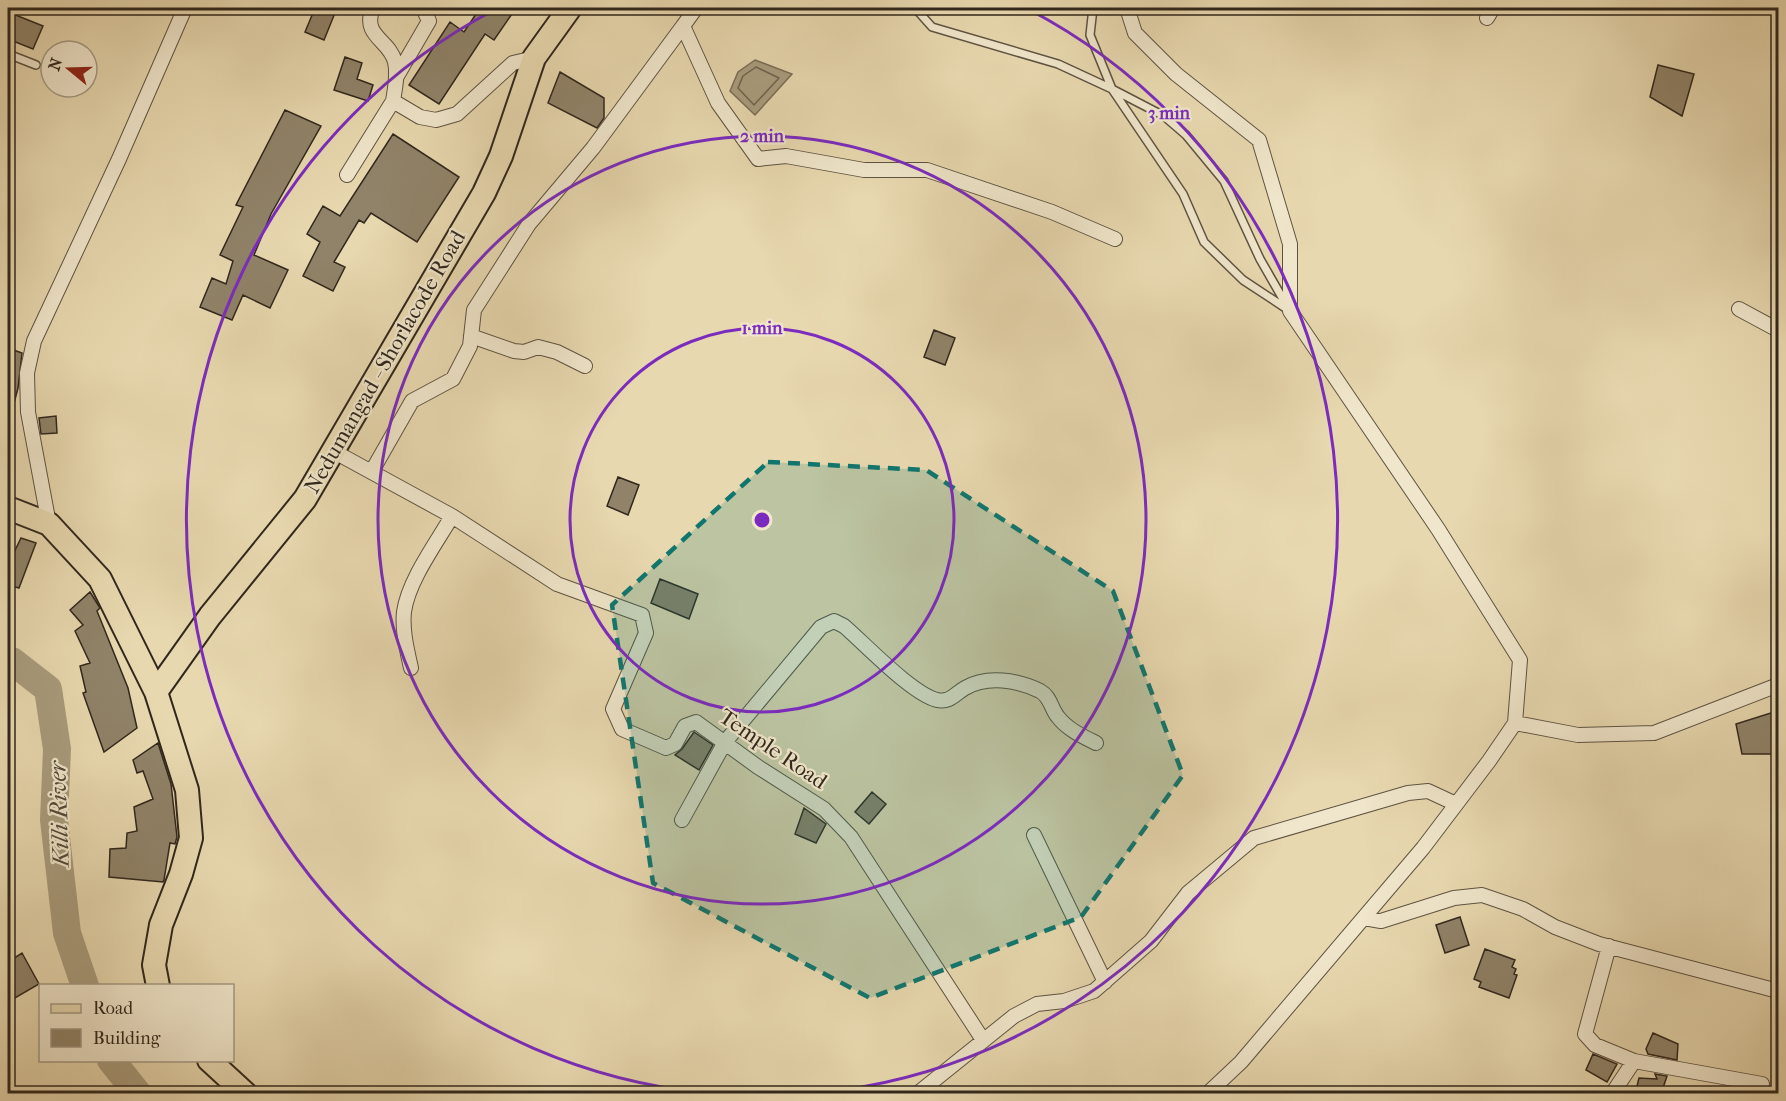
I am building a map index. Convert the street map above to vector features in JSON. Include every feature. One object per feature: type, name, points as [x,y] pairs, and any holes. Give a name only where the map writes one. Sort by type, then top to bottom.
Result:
[{"type":"main road","name":"Nedumangad - Shorlacode Road","points":[[156,692],[210,616],[305,499],[484,193],[501,156],[534,58],[570,8]]},
{"type":"main road","points":[[8,508],[49,524],[99,579],[156,692],[187,790],[191,838],[181,874],[161,925],[154,965],[158,984]]},
{"type":"main road","points":[[211,1062],[246,1094]]},
{"type":"street","points":[[49,524],[28,412],[27,373],[34,340],[119,159],[185,8]]},
{"type":"street","points":[[347,175],[393,101],[397,76],[395,60],[374,34],[369,21],[373,8]]},
{"type":"street","points":[[397,76],[429,21],[423,8]]},
{"type":"street","points":[[372,471],[412,401],[453,379],[470,346],[474,310],[529,224],[593,148],[696,8]]},
{"type":"street","points":[[1127,8],[1135,33],[1168,66],[1259,140],[1290,244],[1290,311],[1438,529],[1520,660],[1515,723],[1456,804],[1364,918],[1241,1062],[1207,1094]]},
{"type":"street","points":[[683,26],[718,103],[758,159],[786,156],[864,170],[927,170],[1052,212],[1115,239]]},
{"type":"street","points":[[393,101],[420,117],[436,120],[457,114],[513,63],[534,58]]},
{"type":"street","points":[[1738,309],[1779,330]]},
{"type":"street","points":[[471,336],[514,351],[524,352],[538,346],[558,352],[585,366]]},
{"type":"street","name":"Temple Road","points":[[333,451],[452,516],[557,584],[642,615],[646,633],[613,709],[622,729],[666,748],[675,744],[685,726],[696,722],[824,809],[851,837],[984,1040]]},
{"type":"street","points":[[411,668],[406,645],[404,611],[416,579],[452,516]]},
{"type":"street","points":[[682,820],[724,742],[821,627],[834,621],[844,626],[920,692],[938,700],[952,699],[965,687],[998,679],[1041,692],[1050,701],[1058,717],[1077,734],[1096,743]]},
{"type":"street","points":[[1515,723],[1578,735],[1654,733],[1779,686]]},
{"type":"street","points":[[916,1094],[1014,1016],[1037,1004],[1064,1001],[1094,992],[1151,940],[1188,893],[1254,838],[1408,793],[1428,791],[1456,804]]},
{"type":"street","points":[[1035,835],[1105,982]]},
{"type":"street","points":[[1364,918],[1381,921],[1454,897],[1482,896],[1523,909],[1555,927],[1609,946],[1779,991]]},
{"type":"street","points":[[1609,946],[1586,1034],[1595,1045],[1634,1061],[1762,1083]]},
{"type":"street","points":[[1612,1094],[1634,1061]]},
{"type":"lane","points":[[915,8],[932,27],[1058,64],[1164,116],[1186,135],[1224,181],[1260,259],[1290,311]]},
{"type":"lane","points":[[1093,8],[1090,35],[1112,89],[1183,194],[1204,242],[1243,280],[1290,311]]},
{"type":"lane","points":[[8,54],[36,65]]},
{"type":"highlighted area","points":[[768,462],[926,470],[1113,591],[1183,775],[1081,917],[870,998],[653,883],[612,605]]},
{"type":"water","points":[[755,60],[792,74],[755,115],[730,91],[738,72]]},
{"type":"building","points":[[315,8],[337,8],[324,40],[305,32]]},
{"type":"building","points":[[480,8],[516,8],[494,40],[485,34],[439,104],[409,85],[450,22],[464,32]]},
{"type":"building","points":[[8,12],[43,26],[33,49],[8,39]]},
{"type":"building","points":[[345,57],[362,63],[357,79],[373,85],[368,101],[334,90]]},
{"type":"building","points":[[1658,65],[1694,74],[1682,116],[1650,97]]},
{"type":"building","points":[[560,72],[604,98],[604,118],[597,128],[548,103]]},
{"type":"building","points":[[285,110],[321,126],[271,214],[254,255],[288,270],[270,308],[243,295],[232,320],[200,307],[212,278],[226,284],[233,261],[220,255],[243,207],[236,205]]},
{"type":"building","points":[[393,134],[459,177],[417,242],[371,213],[364,223],[359,220],[334,262],[345,267],[333,291],[303,276],[320,242],[307,234],[323,206],[340,216]]},
{"type":"building","points":[[934,330],[955,338],[945,365],[924,357]]},
{"type":"building","points":[[8,348],[22,353],[18,388],[12,411],[8,411]]},
{"type":"building","points":[[56,416],[57,433],[41,434],[39,418]]},
{"type":"building","points":[[618,477],[639,485],[628,515],[607,506]]},
{"type":"building","points":[[21,538],[36,543],[19,588],[8,585],[8,565]]},
{"type":"building","points":[[660,579],[698,594],[689,619],[651,603]]},
{"type":"building","points":[[90,592],[100,608],[97,611],[128,688],[137,728],[104,752],[83,693],[86,692],[80,666],[90,663],[75,631],[83,625],[70,610]]},
{"type":"building","points":[[1774,712],[1777,754],[1742,754],[1736,724]]},
{"type":"building","points":[[694,732],[713,745],[699,770],[675,755]]},
{"type":"building","points":[[158,743],[171,784],[177,837],[175,844],[170,843],[164,880],[163,882],[109,877],[110,849],[126,848],[127,833],[137,831],[134,807],[153,799],[143,771],[137,773],[133,760]]},
{"type":"building","points":[[872,792],[886,804],[869,824],[855,812]]},
{"type":"building","points":[[804,808],[826,824],[816,843],[795,834]]},
{"type":"building","points":[[1460,917],[1469,945],[1445,953],[1436,925]]},
{"type":"building","points":[[1485,949],[1515,960],[1512,967],[1516,969],[1514,974],[1517,975],[1509,998],[1479,987],[1481,982],[1474,979]]},
{"type":"building","points":[[22,953],[39,984],[8,1002],[8,962]]},
{"type":"building","points":[[1653,1033],[1678,1044],[1677,1060],[1648,1054],[1646,1049]]},
{"type":"building","points":[[1593,1054],[1617,1064],[1607,1082],[1586,1070]]},
{"type":"building","points":[[1655,1074],[1667,1076],[1661,1094],[1635,1094],[1639,1078],[1657,1079]]},
{"type":"waterway","name":"Killi River","points":[[8,660],[48,689],[57,749],[54,820],[67,933],[84,984]]},
{"type":"waterway","name":"Killi River","points":[[113,1062],[138,1094]]}]
